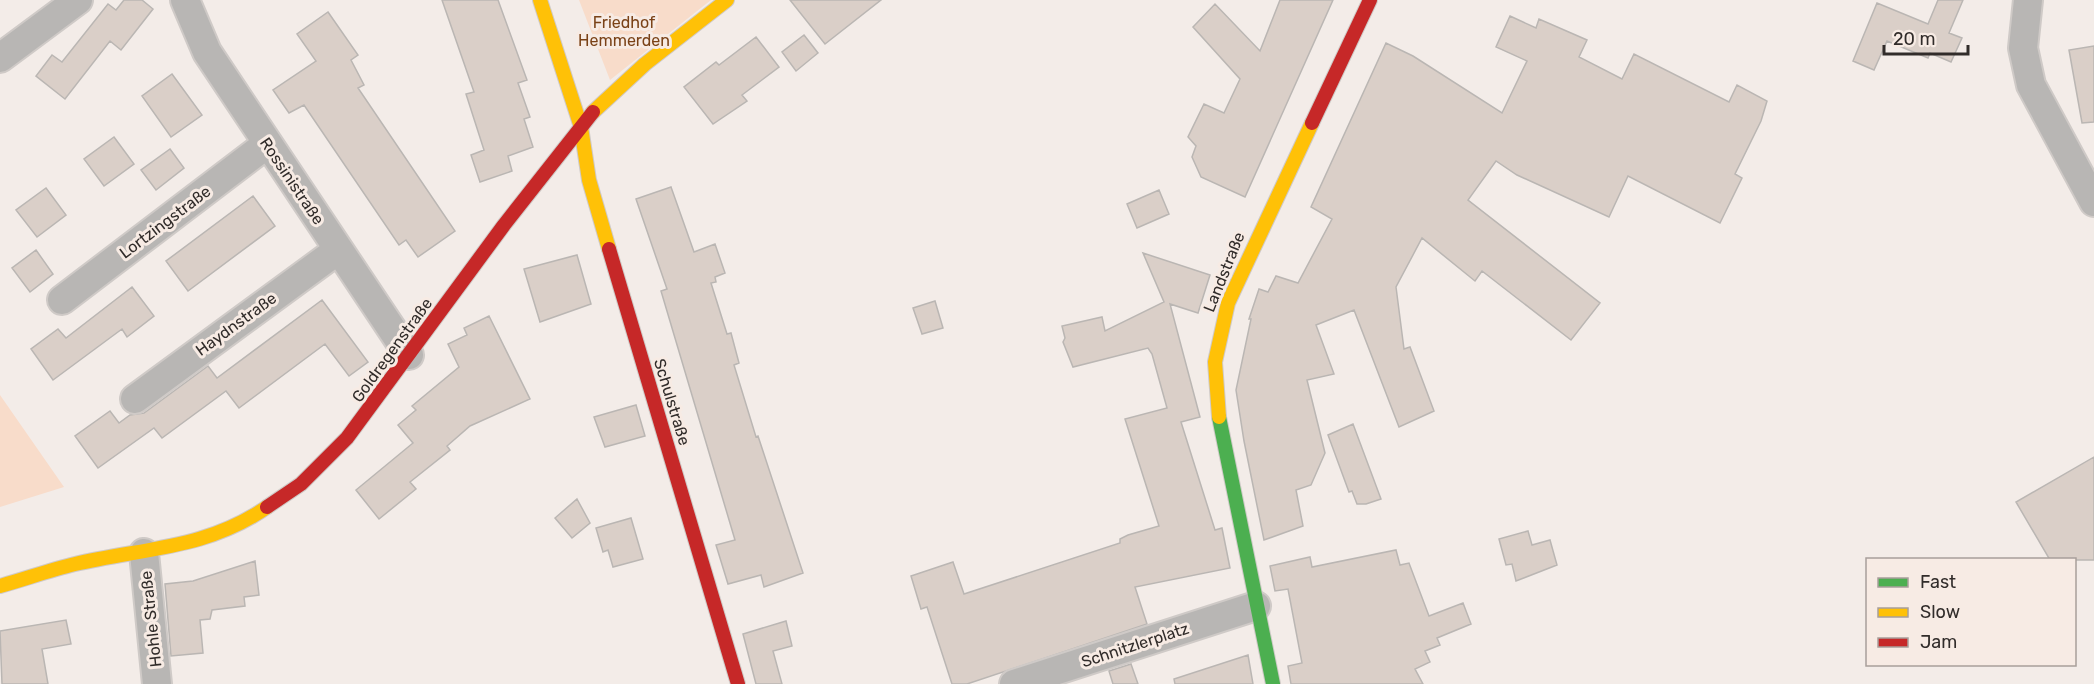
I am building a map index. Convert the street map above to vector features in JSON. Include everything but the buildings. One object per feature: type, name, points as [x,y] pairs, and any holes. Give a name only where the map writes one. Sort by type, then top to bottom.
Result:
[{"type":"street","points":[[0,58],[78,0]]},
{"type":"street","name":"Rossinistraße","points":[[185,0],[207,52],[409,355]]},
{"type":"street","name":"Schulstraße","points":[[540,0],[581,127],[589,180],[738,684]]},
{"type":"street","name":"Goldregenstraße","points":[[0,586],[74,564],[144,553],[215,535],[250,519],[284,498],[317,471],[347,438],[504,225],[581,127],[621,85],[727,0]]},
{"type":"street","name":"Landstraße","points":[[1273,684],[1214,388],[1219,331],[1237,278],[1370,0]]},
{"type":"street","points":[[2028,0],[2023,48],[2031,85],[2091,190]]},
{"type":"street","name":"Lortzingstraße","points":[[62,300],[267,144]]},
{"type":"street","name":"Haydnstraße","points":[[135,399],[338,250]]},
{"type":"street","name":"Hohle Straße","points":[[144,553],[157,684]]},
{"type":"street","name":"Schnitzlerplatz","points":[[1014,684],[1256,606]]},
{"type":"green space","name":"Friedhof Hemmerden","points":[[579,0],[711,0],[610,80]]},
{"type":"green space","points":[[0,395],[64,487],[0,507]]},
{"type":"traffic: fast","points":[[1219,417],[1273,684]]},
{"type":"traffic: slow","points":[[540,0],[581,127],[589,180],[609,249]]},
{"type":"traffic: slow","points":[[593,112],[645,64],[727,0]]},
{"type":"traffic: slow","points":[[1219,417],[1215,362],[1228,303],[1312,123]]},
{"type":"traffic: slow","points":[[0,586],[75,564],[198,539],[244,521],[267,507]]},
{"type":"traffic: jam","points":[[1312,123],[1370,0]]},
{"type":"traffic: jam","points":[[267,507],[301,484],[347,438],[504,225],[593,112]]},
{"type":"traffic: jam","points":[[609,249],[738,684]]}]
